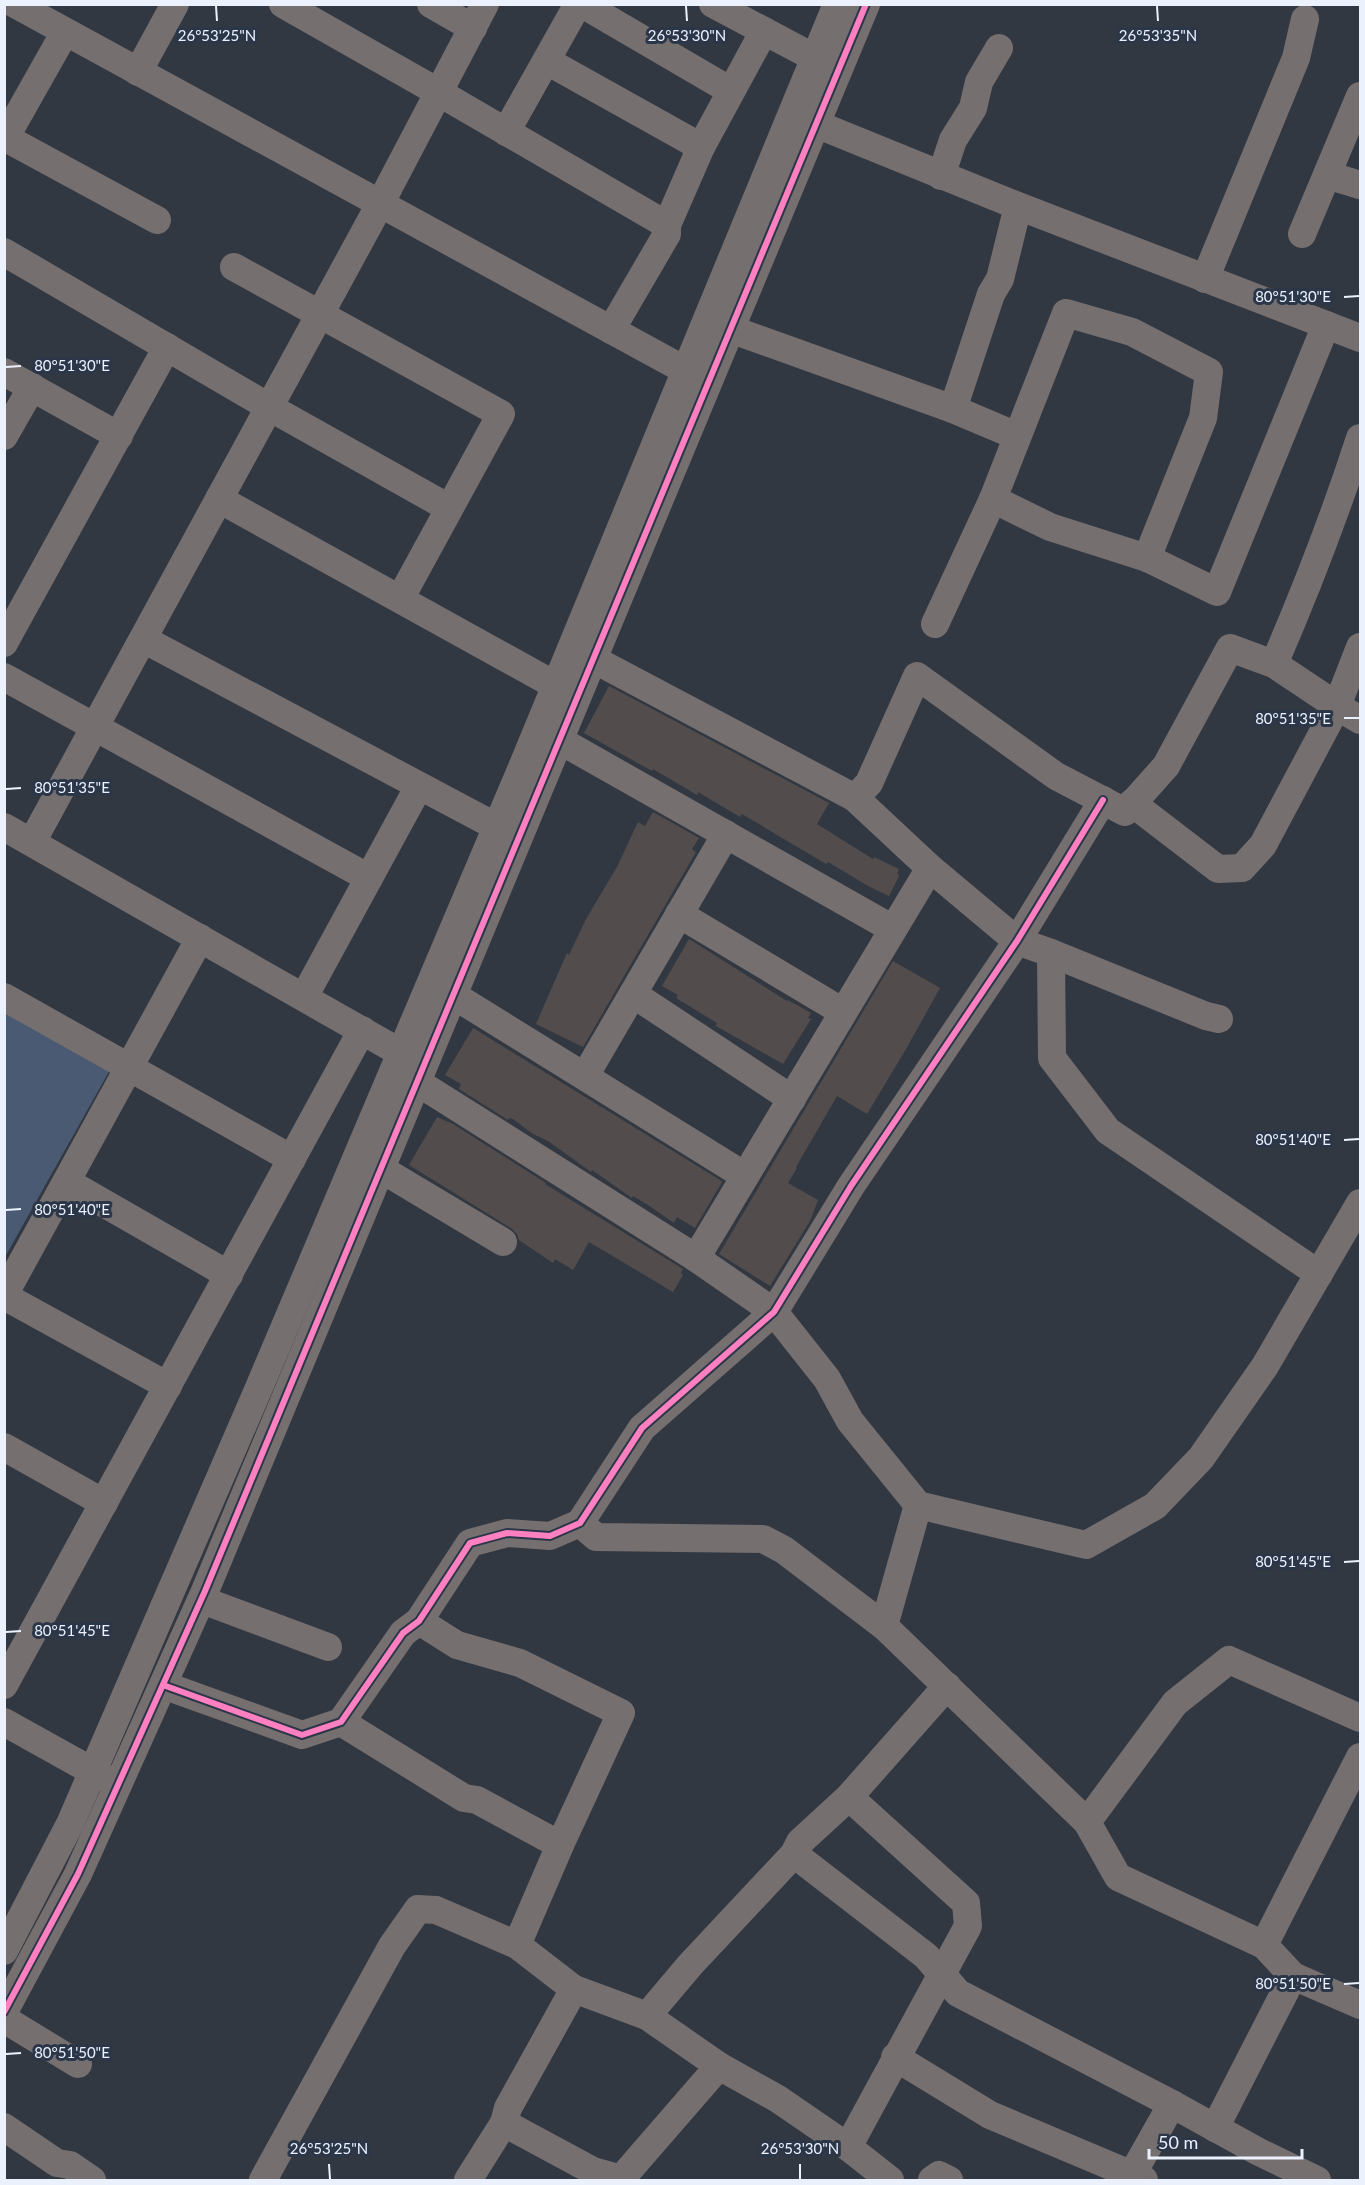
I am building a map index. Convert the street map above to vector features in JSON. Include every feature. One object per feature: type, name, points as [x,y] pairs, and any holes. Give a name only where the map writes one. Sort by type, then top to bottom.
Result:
[{"type":"street","points":[[15,4],[697,377]]},
{"type":"street","points":[[138,72],[174,4]]},
{"type":"street","points":[[283,4],[667,225]]},
{"type":"street","points":[[32,842],[380,204],[479,16],[430,4]]},
{"type":"street","points":[[506,132],[580,4],[731,91]]},
{"type":"street","points":[[713,4],[815,58]]},
{"type":"street","points":[[4,1951],[70,1824],[414,1066],[453,995],[559,740],[566,691],[593,659],[837,4]]},
{"type":"street","points":[[4,2012],[78,1874],[202,1600],[381,1169],[414,1066],[497,827],[566,691],[697,377],[730,329],[866,4]]},
{"type":"street","points":[[1205,279],[1296,58],[1305,19]]},
{"type":"street","points":[[611,330],[667,234],[667,225],[701,147],[764,31]]},
{"type":"street","points":[[65,32],[5,139],[157,220]]},
{"type":"street","points":[[941,176],[953,140],[973,108],[979,82],[999,48]]},
{"type":"street","points":[[546,61],[701,147]]},
{"type":"street","points":[[1302,234],[1360,96]]},
{"type":"street","points":[[816,124],[1018,207],[1360,339]]},
{"type":"street","points":[[1327,175],[1360,185]]},
{"type":"street","points":[[953,408],[990,294],[1000,279],[1018,207]]},
{"type":"street","points":[[4,252],[269,407],[449,508]]},
{"type":"street","points":[[234,267],[501,414],[400,599]]},
{"type":"street","points":[[935,624],[993,499],[1066,313],[1132,332],[1209,372],[1203,418],[1147,558]]},
{"type":"street","points":[[993,499],[1050,527],[1147,558],[1217,592],[1326,326]]},
{"type":"street","points":[[730,329],[953,408],[1017,436]]},
{"type":"street","points":[[4,643],[167,347]]},
{"type":"street","points":[[4,372],[118,436]]},
{"type":"street","points":[[4,436],[32,387]]},
{"type":"street","points":[[1274,664],[1354,482],[1360,438]]},
{"type":"street","points":[[219,499],[566,691]]},
{"type":"street","points":[[143,639],[497,827]]},
{"type":"street","points":[[1132,803],[1218,869],[1242,868],[1263,845],[1348,713],[1360,647]]},
{"type":"street","points":[[855,798],[869,783],[917,676],[1056,776],[1125,812],[1166,766],[1230,648],[1274,664],[1348,713]]},
{"type":"street","points":[[593,659],[855,798],[930,868],[1017,941],[1218,1019]]},
{"type":"street","points":[[4,677],[369,878]]},
{"type":"street","points":[[559,740],[893,929]]},
{"type":"street","points":[[304,997],[419,786]]},
{"type":"street","points":[[163,1685],[302,1735],[341,1722],[403,1633],[419,1621],[470,1543],[507,1533],[550,1536],[580,1523],[642,1428],[774,1312],[851,1186],[1017,941],[1103,800]]},
{"type":"street","points":[[4,827],[362,1030],[774,1312],[827,1379],[850,1421],[918,1505],[1086,1545],[1155,1506],[1201,1458],[1266,1366],[1360,1203]]},
{"type":"street","points":[[585,1076],[726,834]]},
{"type":"street","points":[[696,1258],[930,868]]},
{"type":"street","points":[[679,914],[843,1012]]},
{"type":"street","points":[[168,1386],[4,1296],[200,938]]},
{"type":"street","points":[[1052,953],[1052,1058],[1108,1131],[1319,1274]]},
{"type":"street","points":[[633,994],[792,1099]]},
{"type":"street","points":[[453,995],[745,1176]]},
{"type":"street","points":[[4,997],[292,1160]]},
{"type":"street","points":[[4,1685],[362,1030]]},
{"type":"street","points":[[381,1169],[503,1242]]},
{"type":"street","points":[[67,1182],[228,1275]]},
{"type":"street","points":[[4,1447],[104,1503]]},
{"type":"street","points":[[884,1626],[918,1505]]},
{"type":"street","points":[[580,1523],[596,1537],[763,1539],[784,1550],[884,1626],[1087,1822],[1118,1877],[1264,1945],[1293,1976],[1360,2005]]},
{"type":"street","points":[[202,1600],[328,1647]]},
{"type":"street","points":[[419,1621],[457,1645],[520,1663],[621,1713],[517,1945]]},
{"type":"street","points":[[1087,1822],[1175,1703],[1229,1660],[1360,1718]]},
{"type":"street","points":[[647,2016],[690,1965],[794,1854],[800,1842],[849,1797],[947,1686]]},
{"type":"street","points":[[4,1722],[118,1785]]},
{"type":"street","points":[[341,1722],[464,1798],[477,1800],[560,1845]]},
{"type":"street","points":[[1264,1945],[1360,1757]]},
{"type":"street","points":[[848,2147],[968,1926],[966,1903],[849,1797]]},
{"type":"street","points":[[794,1854],[926,1956],[958,1993],[1317,2181]]},
{"type":"street","points":[[263,2181],[392,1946],[418,1909],[436,1910],[517,1945],[574,1989],[647,2016],[719,2066],[778,2099],[848,2147],[890,2181]]},
{"type":"street","points":[[1215,2128],[1293,1976]]},
{"type":"street","points":[[468,2181],[504,2123],[508,2108],[574,1989]]},
{"type":"street","points":[[4,2019],[78,2064]]},
{"type":"street","points":[[895,2057],[990,2115],[1135,2179],[1172,2104]]},
{"type":"street","points":[[504,2123],[593,2170],[621,2179],[719,2066]]},
{"type":"street","points":[[4,2127],[57,2163],[70,2165],[92,2181]]},
{"type":"street","points":[[932,2181],[939,2175],[949,2181]]},
{"type":"shaded area","points":[[4,1012],[111,1068],[5,1257]]},
{"type":"building","points":[[609,686],[829,803],[817,824],[873,859],[874,857],[899,869],[897,873],[899,876],[889,896],[828,862],[826,864],[742,814],[740,817],[698,792],[697,795],[584,733]]},
{"type":"building","points":[[653,812],[699,838],[692,849],[696,852],[583,1047],[536,1024],[567,953],[569,955],[586,919],[617,867],[638,822],[645,826]]},
{"type":"building","points":[[689,939],[787,1001],[811,1013],[808,1018],[811,1019],[783,1064],[716,1026],[717,1023],[676,998],[678,995],[662,986]]},
{"type":"building","points":[[893,961],[940,988],[867,1114],[837,1096],[796,1167],[788,1183],[818,1200],[810,1221],[770,1286],[719,1254]]},
{"type":"building","points":[[473,1028],[720,1180],[722,1182],[695,1228],[677,1217],[674,1223],[633,1196],[632,1198],[592,1170],[591,1172],[513,1119],[508,1120],[459,1089],[461,1084],[445,1075]]},
{"type":"building","points":[[437,1117],[453,1124],[683,1269],[681,1273],[683,1275],[673,1292],[589,1242],[573,1270],[555,1259],[553,1263],[519,1240],[511,1228],[409,1165]]},
{"type":"cycle path","points":[[4,2012],[78,1874],[205,1591],[866,4]]},
{"type":"cycle path","points":[[163,1685],[302,1735],[341,1722],[403,1633],[419,1621],[470,1543],[507,1533],[550,1536],[580,1523],[642,1428],[774,1312],[851,1186],[1017,941],[1103,800]]}]
